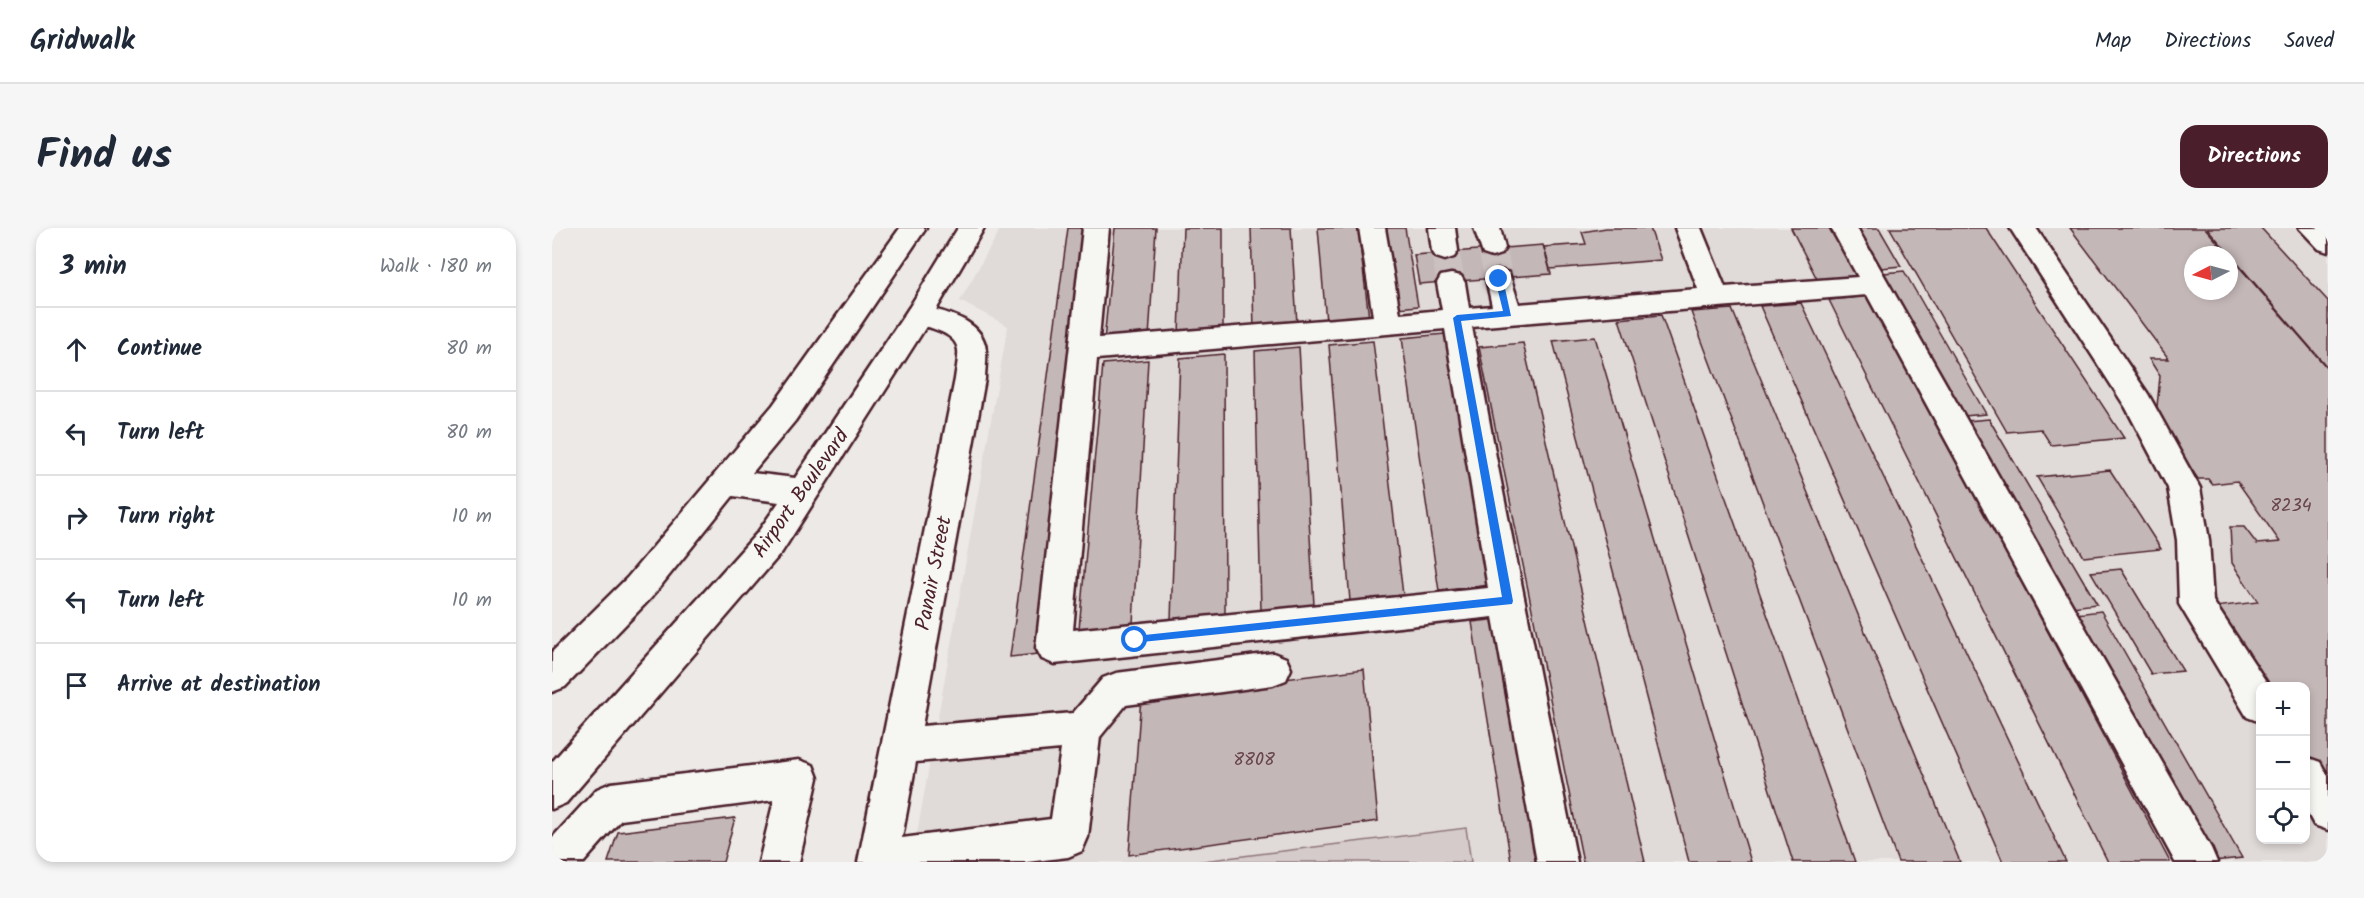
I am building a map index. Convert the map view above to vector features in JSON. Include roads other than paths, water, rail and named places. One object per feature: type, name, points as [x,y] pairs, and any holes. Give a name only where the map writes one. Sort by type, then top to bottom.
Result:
[{"type":"main road","points":[[552,676],[639,588],[784,413],[913,228]]},
{"type":"main road","name":"Airport Boulevard","points":[[552,790],[770,542],[919,315],[971,228]]},
{"type":"main road","points":[[1096,228],[1054,648],[1508,601]]},
{"type":"main road","points":[[1372,228],[1388,324]]},
{"type":"main road","points":[[1688,228],[1715,297]]},
{"type":"main road","points":[[1844,228],[2197,862]]},
{"type":"main road","points":[[2023,228],[2137,402],[2184,488],[2193,540],[2196,604],[2256,699]]},
{"type":"main road","points":[[2312,228],[2328,243]]},
{"type":"main road","points":[[1499,279],[1508,314]]},
{"type":"main road","points":[[1451,283],[1557,862]]},
{"type":"main road","points":[[1084,350],[1877,285]]},
{"type":"main road","name":"Panair Street","points":[[878,861],[968,390],[972,347],[961,332],[947,323],[919,315]]},
{"type":"main road","points":[[726,483],[803,492]]},
{"type":"main road","points":[[878,861],[1068,837],[1082,730],[1116,690],[1273,669]]},
{"type":"main road","points":[[900,746],[1082,730]]},
{"type":"main road","points":[[557,862],[611,802],[799,778],[779,862]]},
{"type":"main road","points":[[2310,782],[2328,811]]},
{"type":"tunnel","points":[[1492,248],[1499,279]]},
{"type":"tunnel","points":[[1445,251],[1451,283]]}]
